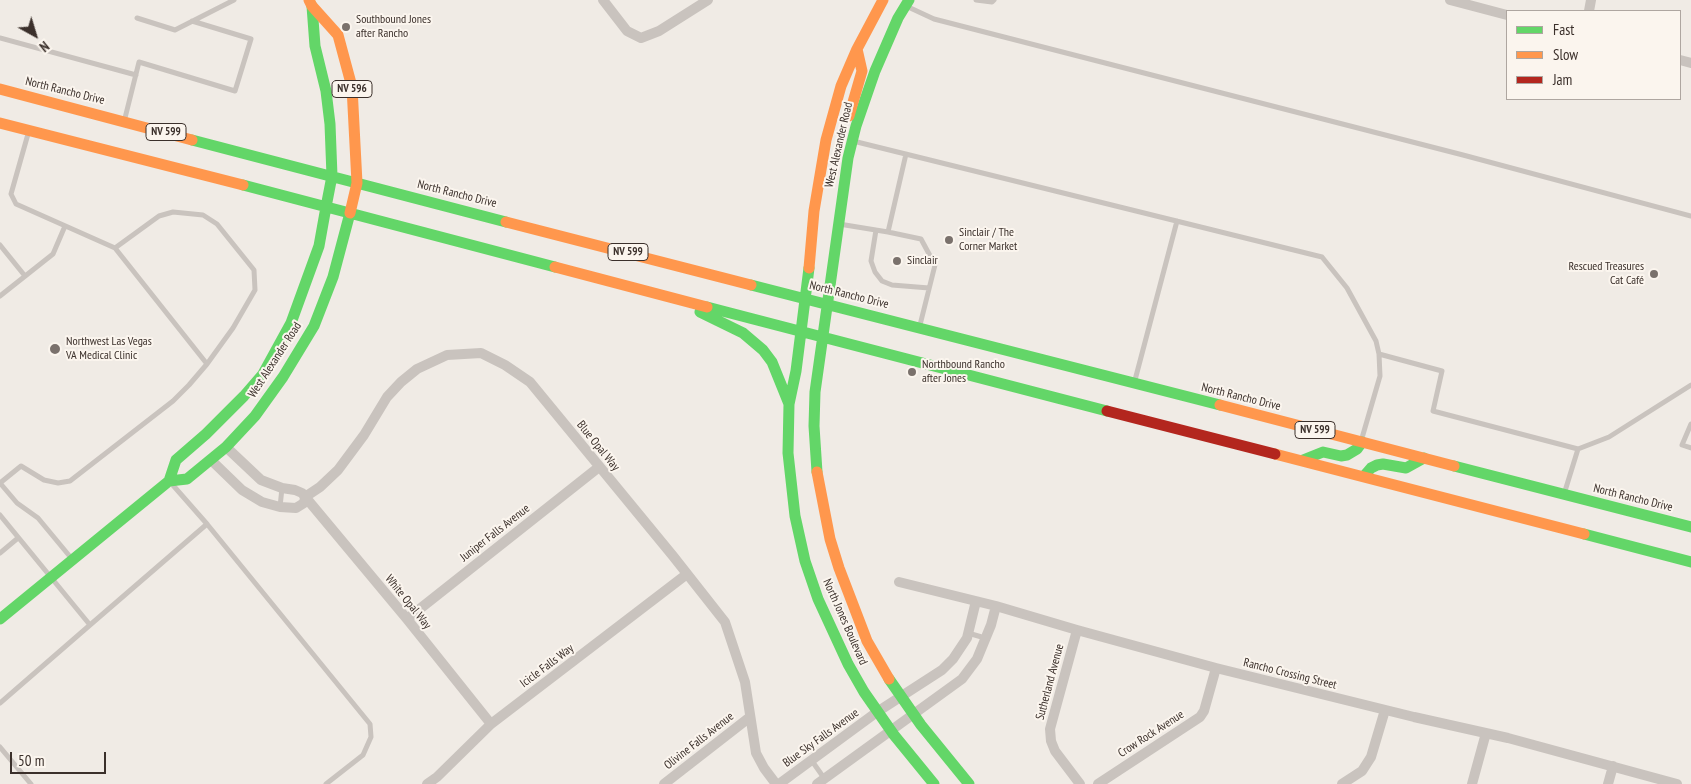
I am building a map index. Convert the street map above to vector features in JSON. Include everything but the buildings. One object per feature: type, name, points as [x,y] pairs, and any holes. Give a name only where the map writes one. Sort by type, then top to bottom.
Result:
[{"type":"main road","name":"West Alexander Road","points":[[806,298],[814,211],[826,140],[841,86],[857,49],[883,0]]},
{"type":"main road","name":"NV 596","points":[[311,3],[315,46],[326,91],[329,116],[332,176],[326,207]]},
{"type":"main road","name":"NV 596","points":[[311,3],[338,35],[352,87],[357,183],[350,213]]},
{"type":"main road","name":"West Alexander Road","points":[[828,305],[838,224],[852,140],[864,99],[875,71],[898,18],[908,3]]},
{"type":"main road","points":[[852,140],[846,128],[862,71],[857,49]]},
{"type":"main road","name":"North Rancho Drive","points":[[0,89],[1691,527]]},
{"type":"main road","points":[[0,123],[1691,562]]},
{"type":"main road","name":"West Alexander Road","points":[[169,481],[176,460],[206,434],[244,396],[262,374],[280,345],[291,322],[319,246],[326,207]]},
{"type":"main road","name":"West Alexander Road","points":[[0,619],[169,481],[187,479],[211,460],[226,447],[261,408],[283,377],[314,326],[332,277],[350,213]]},
{"type":"main road","points":[[672,298],[742,333],[763,350],[772,362],[789,404]]},
{"type":"main road","name":"North Jones Boulevard","points":[[806,298],[796,371],[789,404],[788,454],[791,486],[805,561],[818,599],[856,678],[877,712],[934,784]]},
{"type":"main road","name":"North Jones Boulevard","points":[[828,305],[815,392],[814,426],[816,464],[830,539],[839,568],[880,666],[900,697],[969,784]]},
{"type":"main road","points":[[1303,460],[1323,452],[1341,456],[1347,455],[1357,449],[1362,442]]},
{"type":"main road","points":[[1364,476],[1371,468],[1377,465],[1383,464],[1406,468],[1424,458]]},
{"type":"street","points":[[603,0],[628,31],[641,38],[659,31],[708,0]]},
{"type":"street","points":[[1450,0],[1506,15]]},
{"type":"street","name":"Blue Opal Way","points":[[211,460],[242,490],[262,502],[280,507],[296,508],[304,503],[305,497],[320,487],[338,470],[364,435],[387,397],[417,369],[447,355],[481,353],[505,365],[530,382],[726,622],[745,682],[756,753],[776,784]]},
{"type":"street","points":[[226,447],[261,480],[282,488],[295,490],[302,493],[305,497]]},
{"type":"street","name":"Juniper Falls Avenue","points":[[407,619],[599,467]]},
{"type":"street","name":"White Opal Way","points":[[305,497],[407,619],[491,724]]},
{"type":"street","name":"Icicle Falls Way","points":[[427,784],[437,777],[491,724],[687,574]]},
{"type":"street","name":"Rancho Crossing Street","points":[[899,582],[996,606],[1216,668],[1486,733],[1677,784]]},
{"type":"street","name":"Blue Sky Falls Avenue","points":[[780,784],[877,712],[942,670],[960,651],[968,633],[976,601]]},
{"type":"street","points":[[821,781],[962,679],[977,660],[996,606]]},
{"type":"street","name":"Sutherland Avenue","points":[[1077,630],[1050,729],[1051,741],[1055,751],[1080,784]]},
{"type":"street","name":"Crow Rock Avenue","points":[[1098,784],[1200,717],[1204,710],[1216,668]]},
{"type":"street","points":[[1342,784],[1362,771],[1371,757],[1385,710]]},
{"type":"street","name":"Olivine Falls Avenue","points":[[664,784],[750,717]]},
{"type":"street","points":[[1472,784],[1486,733]]},
{"type":"street","points":[[1608,784],[1612,766]]},
{"type":"lane","points":[[138,18],[175,30],[234,0]]},
{"type":"lane","points":[[976,0],[992,2],[994,0]]},
{"type":"lane","points":[[908,3],[934,19],[1463,155],[1691,216]]},
{"type":"lane","points":[[125,121],[139,62],[235,91],[251,39],[192,21]]},
{"type":"lane","points":[[0,38],[136,75]]},
{"type":"lane","points":[[29,131],[11,194],[16,204],[115,248],[207,364]]},
{"type":"lane","points":[[852,140],[1322,257],[1347,288],[1376,341],[1379,354],[1380,376],[1362,442]]},
{"type":"lane","points":[[888,232],[906,154]]},
{"type":"lane","points":[[72,559],[38,518],[17,503],[0,483],[22,466],[44,480],[58,483],[70,481],[173,401],[189,386],[233,328],[255,290],[254,270],[217,224],[203,215],[173,212],[159,216],[115,248]]},
{"type":"lane","points":[[1134,383],[1177,221]]},
{"type":"lane","points":[[838,224],[921,239],[935,265],[920,327]]},
{"type":"lane","points":[[0,296],[53,254],[65,226]]},
{"type":"lane","points":[[876,230],[871,261],[875,272],[882,281],[892,285],[929,288]]},
{"type":"lane","points":[[0,245],[25,276]]},
{"type":"lane","points":[[1379,354],[1442,371],[1433,411],[1578,449],[1609,437],[1691,385]]},
{"type":"lane","points":[[1691,424],[1682,445],[1691,448]]},
{"type":"lane","points":[[1564,495],[1578,449]]},
{"type":"lane","points":[[169,481],[207,524],[370,724],[371,737],[363,755],[326,784]]},
{"type":"lane","points":[[280,507],[282,488]]},
{"type":"lane","points":[[0,515],[90,625]]},
{"type":"lane","points":[[0,703],[207,524]]},
{"type":"lane","points":[[0,552],[18,538]]},
{"type":"lane","points":[[968,633],[986,638]]},
{"type":"lane","points":[[0,747],[31,784]]},
{"type":"lane","points":[[812,760],[821,781]]},
{"type":"traffic: fast","points":[[817,472],[814,426],[815,392],[848,158],[856,126],[875,71],[898,18],[909,0]]},
{"type":"traffic: fast","points":[[312,6],[315,46],[326,91],[330,124],[332,176],[326,207]]},
{"type":"traffic: fast","points":[[192,140],[506,222]]},
{"type":"traffic: fast","points":[[243,185],[555,267]]},
{"type":"traffic: fast","points":[[0,619],[169,481],[176,460],[206,434],[263,374],[291,323],[319,246],[326,207]]},
{"type":"traffic: fast","points":[[169,481],[187,479],[226,447],[255,416],[283,377],[314,326],[333,277],[350,213]]},
{"type":"traffic: fast","points":[[809,268],[796,371],[789,404],[788,453],[795,516],[805,561],[818,599],[848,664],[864,692],[894,735],[934,784]]},
{"type":"traffic: fast","points":[[751,285],[1220,405]]},
{"type":"traffic: fast","points":[[707,307],[1107,411]]},
{"type":"traffic: fast","points":[[700,312],[743,333],[763,350],[772,362],[789,404]]},
{"type":"traffic: fast","points":[[1303,460],[1323,452],[1341,456],[1347,455],[1357,449],[1362,442]]},
{"type":"traffic: fast","points":[[1364,476],[1371,468],[1377,465],[1383,464],[1406,468],[1424,458]]},
{"type":"traffic: fast","points":[[1454,466],[1691,527]]},
{"type":"traffic: fast","points":[[1584,534],[1691,562]]},
{"type":"traffic: fast","points":[[889,679],[921,725],[969,784]]},
{"type":"traffic: slow","points":[[309,0],[312,6],[338,35],[352,87],[357,183],[350,213]]},
{"type":"traffic: slow","points":[[809,268],[814,211],[826,140],[841,86],[857,49],[883,0]]},
{"type":"traffic: slow","points":[[849,116],[862,71],[857,49]]},
{"type":"traffic: slow","points":[[0,89],[192,140]]},
{"type":"traffic: slow","points":[[0,123],[243,185]]},
{"type":"traffic: slow","points":[[506,222],[751,285]]},
{"type":"traffic: slow","points":[[555,267],[707,307]]},
{"type":"traffic: slow","points":[[1220,405],[1454,466]]},
{"type":"traffic: slow","points":[[1275,454],[1584,534]]},
{"type":"traffic: slow","points":[[817,472],[830,539],[839,568],[867,641],[889,679]]},
{"type":"traffic: jam","points":[[1107,411],[1275,454]]},
{"type":"place","name":"Southbound Jones after Rancho","points":[[346,27]]},
{"type":"place","name":"Sinclair / The Corner Market","points":[[949,240]]},
{"type":"place","name":"Sinclair","points":[[897,261]]},
{"type":"place","name":"Rescued Treasures Cat Café","points":[[1654,274]]},
{"type":"place","name":"Northwest Las Vegas VA Medical Clinic","points":[[55,349]]},
{"type":"place","name":"Northbound Rancho after Jones","points":[[912,372]]}]
